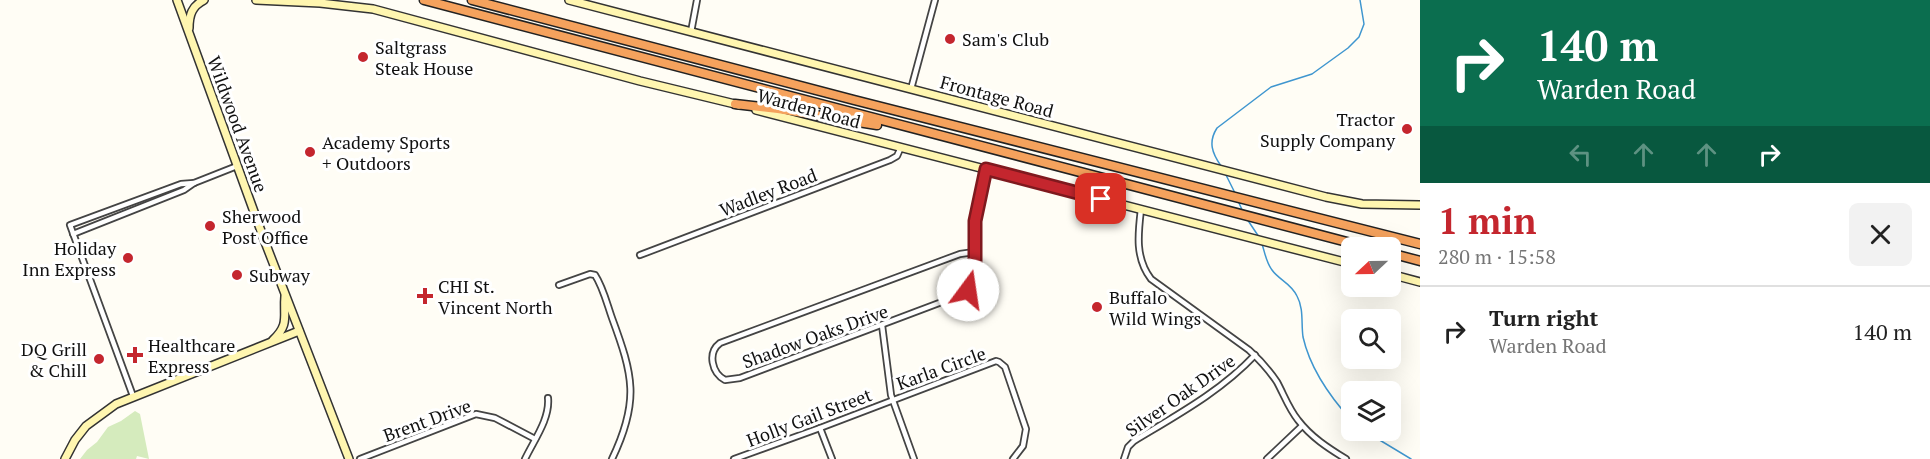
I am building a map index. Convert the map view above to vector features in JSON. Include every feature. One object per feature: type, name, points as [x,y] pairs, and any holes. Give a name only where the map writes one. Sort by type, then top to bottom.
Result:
[{"type":"highway","points":[[424,0],[1341,240]]},
{"type":"highway","points":[[472,0],[1420,244]]},
{"type":"highway","points":[[735,104],[926,133]]},
{"type":"highway","points":[[1401,256],[1420,261]]},
{"type":"main road","name":"Wildwood Avenue","points":[[177,0],[237,166],[349,459]]},
{"type":"main road","points":[[188,33],[192,10],[204,0]]},
{"type":"main road","name":"Warden Road","points":[[256,0],[373,9],[640,81],[1341,261]]},
{"type":"main road","points":[[293,0],[307,3]]},
{"type":"main road","name":"Frontage Road","points":[[569,0],[1345,201],[1379,205],[1420,205]]},
{"type":"main road","points":[[1401,277],[1420,282]]},
{"type":"main road","points":[[270,344],[282,330],[285,322],[285,293]]},
{"type":"main road","points":[[65,459],[86,426],[104,411],[133,396],[300,332]]},
{"type":"street","points":[[691,32],[698,0]]},
{"type":"street","points":[[911,89],[935,0]]},
{"type":"street","name":"Wadley Road","points":[[640,255],[890,160],[897,156],[901,147]]},
{"type":"street","points":[[73,234],[184,190],[194,183],[237,166]]},
{"type":"street","name":"Shadow Oaks Drive","points":[[974,252],[960,254],[718,344],[711,356],[718,375],[730,381],[963,294],[974,280],[975,221],[986,169]]},
{"type":"street","points":[[133,396],[70,225],[181,184],[194,183]]},
{"type":"street","points":[[1141,209],[1139,251],[1147,274],[1157,284],[1255,355],[1272,374],[1302,426],[1319,442],[1346,459]]},
{"type":"street","points":[[559,285],[590,274],[595,275],[627,358],[631,383],[630,409],[624,434],[612,459]]},
{"type":"street","points":[[882,325],[893,399],[914,459]]},
{"type":"street","name":"Silver Oak Drive","points":[[1124,459],[1128,447],[1134,441],[1218,389],[1255,355]]},
{"type":"street","name":"Karla Circle","points":[[893,399],[999,362],[1005,367],[1026,429],[1023,446],[1013,459]]},
{"type":"street","points":[[525,459],[546,418],[548,398]]},
{"type":"street","name":"Holly Gail Street","points":[[734,459],[751,456],[893,399]]},
{"type":"street","name":"Brent Drive","points":[[360,459],[476,414],[495,418],[535,438]]},
{"type":"street","points":[[1267,459],[1302,426]]},
{"type":"street","points":[[820,428],[832,459]]},
{"type":"green space","points":[[135,411],[140,414],[149,459],[137,456],[136,459],[80,459],[108,427]]},
{"type":"waterway","points":[[1221,166],[1212,147],[1217,128],[1271,87],[1312,74],[1348,48],[1359,37],[1364,24],[1360,0]]},
{"type":"waterway","points":[[1225,173],[1235,193]]},
{"type":"waterway","points":[[1239,203],[1243,212]]},
{"type":"waterway","points":[[1247,219],[1259,237]]},
{"type":"waterway","points":[[1262,244],[1270,267],[1292,288],[1299,301],[1306,349],[1316,371],[1341,409]]},
{"type":"waterway","points":[[1381,441],[1411,459]]},
{"type":"place","name":"Sam's Club","points":[[950,39]]},
{"type":"place","name":"Saltgrass Steak House","points":[[363,57]]},
{"type":"place","name":"Tractor Supply Company","points":[[1407,129]]},
{"type":"place","name":"Academy Sports + Outdoors","points":[[310,152]]},
{"type":"place","name":"Sherwood Post Office","points":[[210,226]]},
{"type":"place","name":"Holiday Inn Express","points":[[128,258]]},
{"type":"place","name":"Subway","points":[[237,275]]},
{"type":"place","name":"CHI St. Vincent North","points":[[425,296]]},
{"type":"place","name":"Buffalo Wild Wings","points":[[1097,307]]},
{"type":"place","name":"Healthcare Express","points":[[135,355]]},
{"type":"place","name":"DQ Grill & Chill","points":[[99,359]]},
{"type":"route","points":[[968,290],[975,275],[975,221],[986,169],[1101,199]]}]
